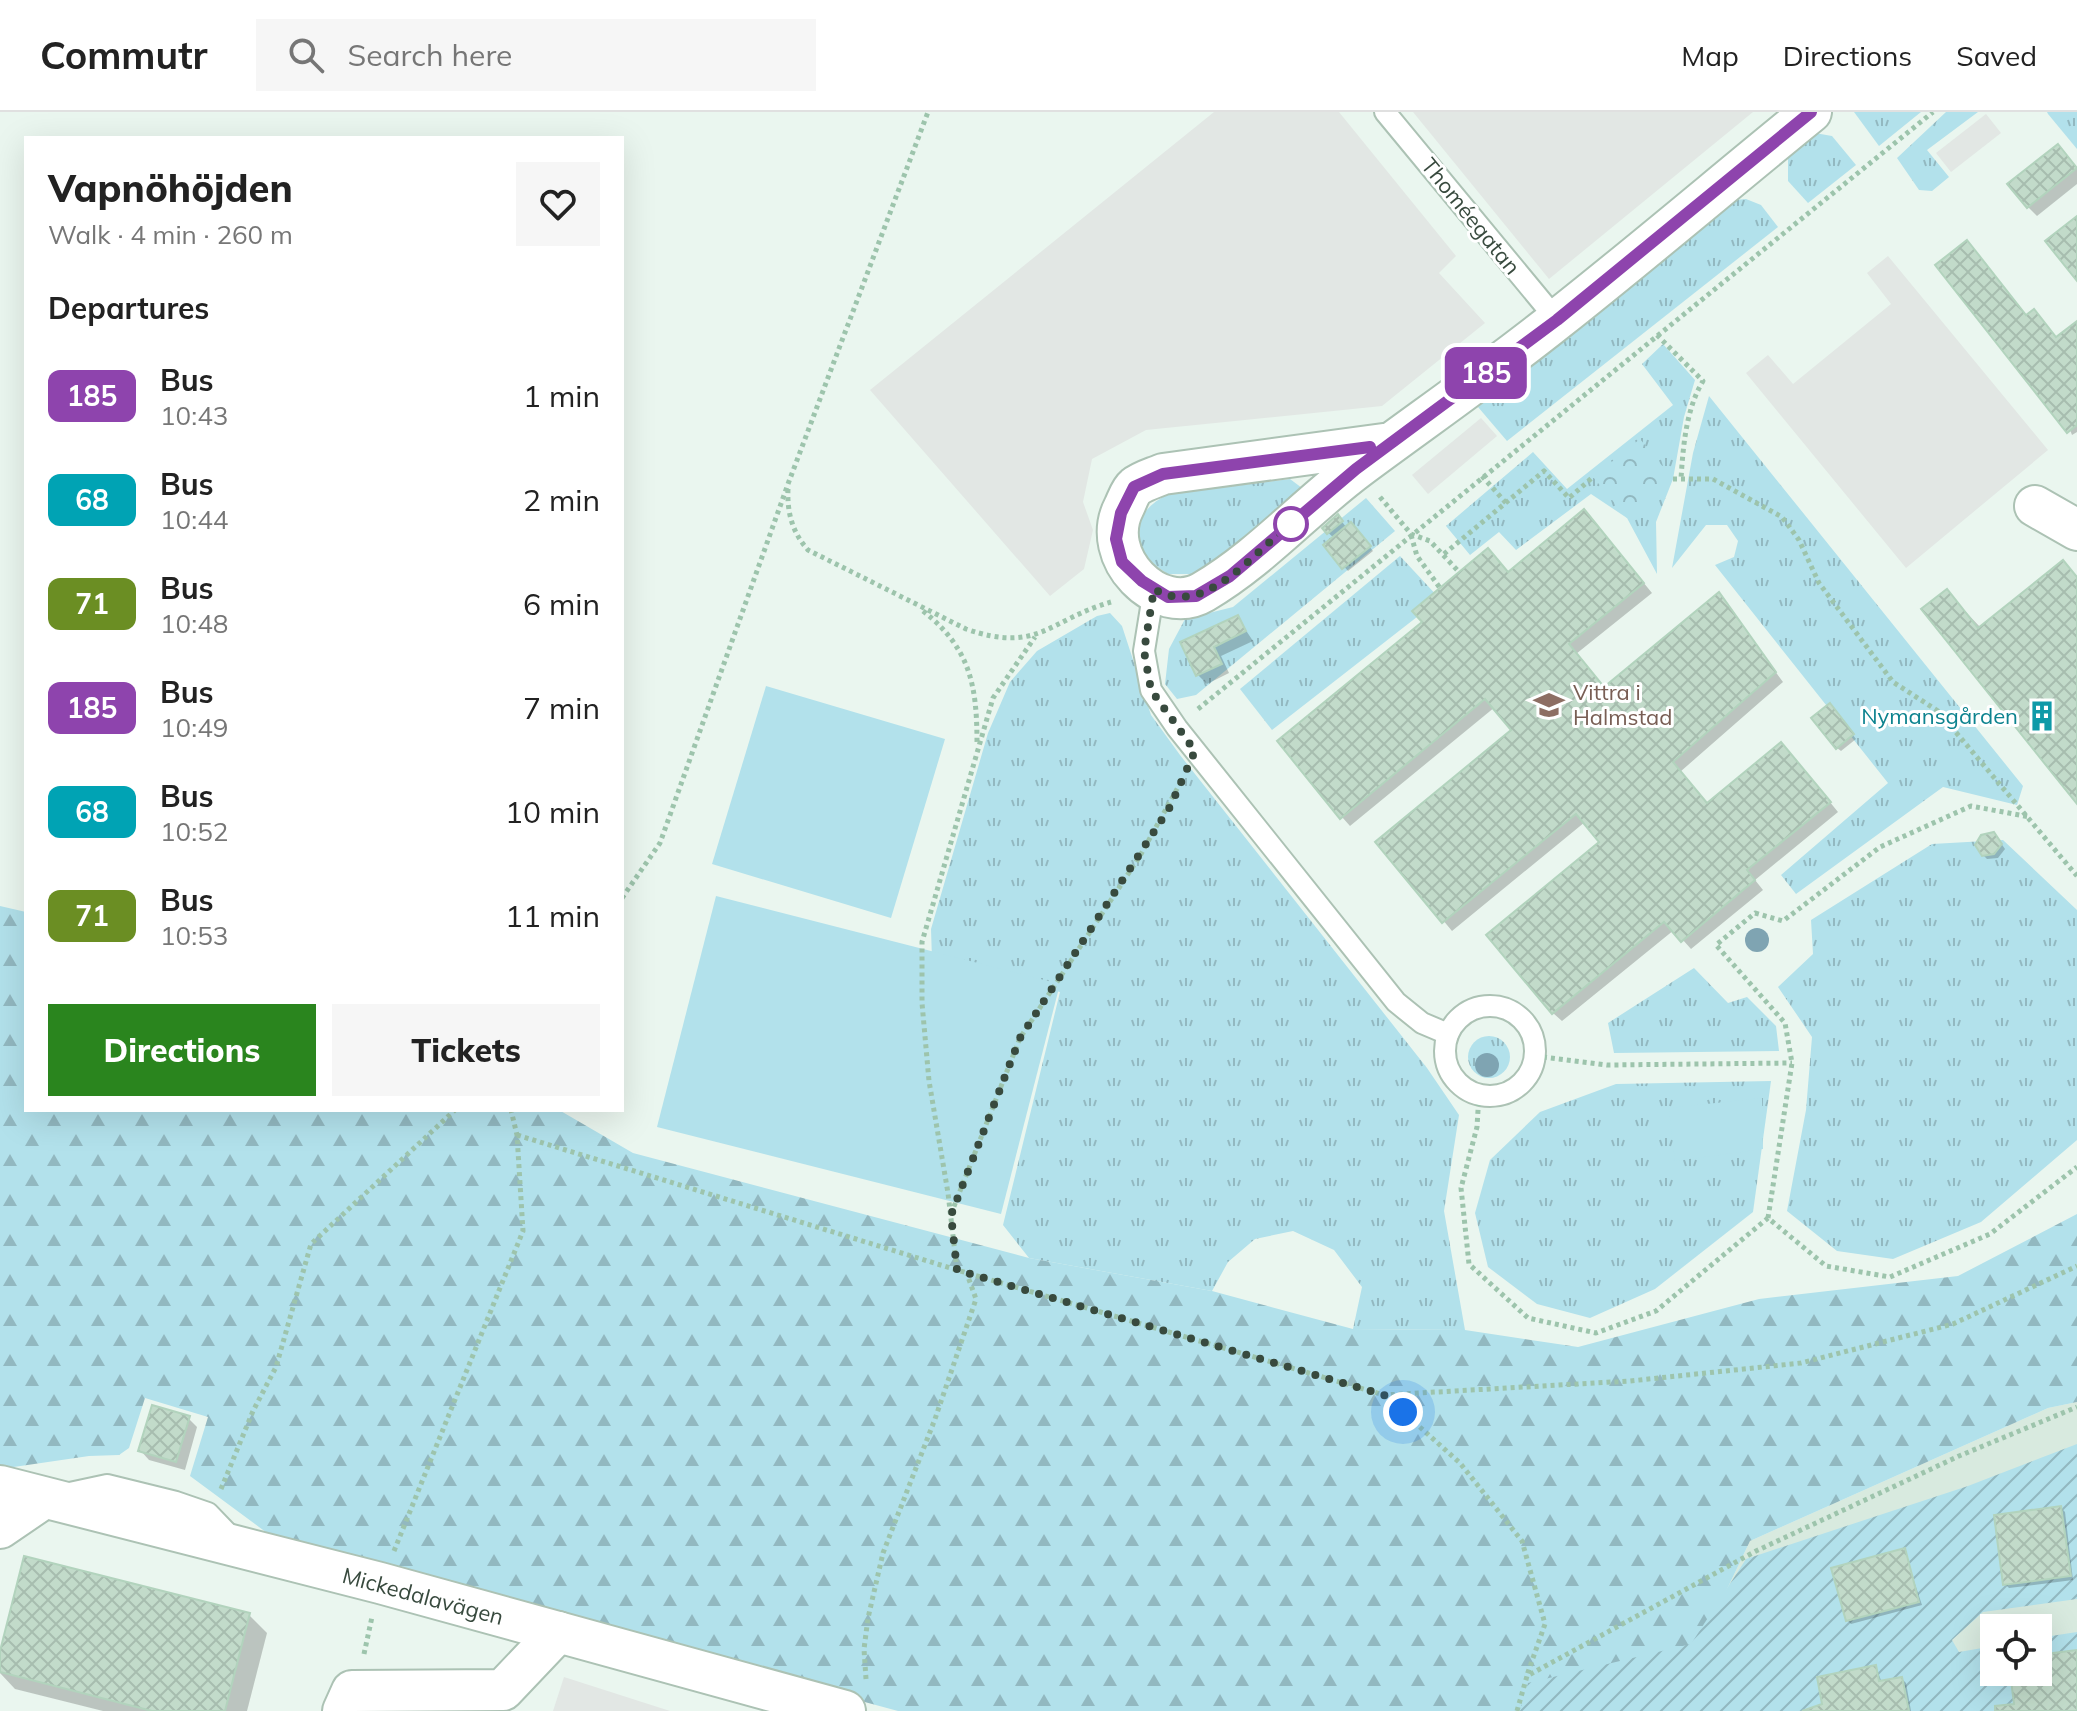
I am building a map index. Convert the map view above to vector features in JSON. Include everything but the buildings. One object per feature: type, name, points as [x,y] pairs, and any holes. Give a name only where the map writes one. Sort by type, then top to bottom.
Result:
[{"type":"street","points":[[1391,443],[1163,474],[1134,487],[1121,513],[1116,539],[1122,562],[1168,597],[1196,596],[1230,576],[1356,469],[1557,320],[1811,112]]},
{"type":"street","points":[[2035,506],[2077,530]]},
{"type":"street","name":"Mickedalavägen","points":[[0,1486],[558,1632],[856,1697]]},
{"type":"street","points":[[0,1528],[44,1498]]},
{"type":"street","points":[[348,1701],[512,1700],[558,1632]]},
{"type":"lane","name":"Thoméegatan","points":[[1385,112],[1557,320]]},
{"type":"lane","points":[[1154,589],[1144,651],[1151,690],[1195,751],[1396,1002],[1422,1023],[1448,1034]]},
{"type":"lane","points":[[1480,1007],[1508,1009],[1530,1028],[1535,1056],[1531,1071],[1509,1092],[1479,1094],[1454,1078],[1447,1064],[1448,1034],[1466,1012],[1480,1007]]},
{"type":"lane","points":[[44,1498],[107,1485],[208,1513],[241,1548]]},
{"type":"path","points":[[624,895],[660,843],[788,484],[928,112]]},
{"type":"path","points":[[1177,728],[1482,476],[1933,112]]},
{"type":"path","points":[[1657,334],[1703,381],[1692,398],[1681,479]]},
{"type":"path","points":[[1356,469],[1411,534],[1417,556],[1440,588]]},
{"type":"path","points":[[1444,554],[1544,471],[1569,498],[1593,477]]},
{"type":"path","points":[[1482,476],[1506,503]]},
{"type":"path","points":[[1673,479],[1713,479],[1782,517],[1799,540],[1819,583],[1893,682],[1938,711],[2077,876]]},
{"type":"path","points":[[788,484],[790,520],[798,538],[808,550],[915,605],[993,638],[1035,637],[1097,606],[1154,589]]},
{"type":"path","points":[[1411,534],[1430,541],[1459,572]]},
{"type":"path","points":[[915,605],[943,627],[962,653],[977,705],[977,752]]},
{"type":"path","points":[[957,1270],[929,1081],[922,1003],[922,942],[993,698],[1035,637]]},
{"type":"path","points":[[951,1215],[1020,1038],[1170,807],[1195,751]]},
{"type":"path","points":[[1479,1094],[1477,1127],[1461,1188],[1469,1264],[1528,1318],[1596,1333],[1656,1311],[1768,1218],[1792,1063],[1785,1023],[1716,945],[1755,913],[1783,921],[1880,847],[1971,806],[2030,817]]},
{"type":"path","points":[[1535,1056],[1607,1065],[1792,1063]]},
{"type":"path","points":[[208,1513],[228,1476],[253,1411],[276,1367],[311,1244],[453,1112]]},
{"type":"path","points":[[348,1701],[380,1583],[523,1231],[517,1135],[511,1112]]},
{"type":"path","points":[[517,1135],[966,1273],[1384,1395],[1630,1381],[1801,1363],[1953,1324],[2077,1266]]},
{"type":"path","points":[[1768,1218],[1826,1266],[1890,1277],[1990,1234],[2077,1167]]},
{"type":"path","points":[[856,1697],[883,1553],[935,1419],[976,1299],[966,1273]]},
{"type":"path","points":[[1384,1395],[1460,1463],[1522,1541],[1545,1624],[1517,1711]]},
{"type":"path","points":[[1527,1676],[1756,1551],[1959,1456],[2077,1407]]},
{"type":"shaded area","points":[[1214,112],[1339,112],[1456,256],[1439,273],[1485,323],[1382,406],[1146,430],[1092,459],[1083,502],[1093,530],[1084,569],[1050,596],[870,390]]},
{"type":"shaded area","points":[[1413,112],[1753,112],[1549,279]]},
{"type":"shaded area","points":[[1986,114],[2001,133],[1951,172],[1936,153]]},
{"type":"shaded area","points":[[1888,256],[2048,450],[1906,568],[1746,373],[1768,355],[1793,384],[1891,304],[1867,273]]},
{"type":"shaded area","points":[[1481,418],[1497,436],[1428,494],[1412,475]]},
{"type":"shaded area","points":[[2077,1402],[2077,1711],[1533,1711],[1678,1692],[1750,1541],[2048,1408]]},
{"type":"shaded area","points":[[564,1677],[670,1711],[553,1711]]},
{"type":"green space","points":[[1854,112],[1921,112],[1879,146]]},
{"type":"green space","points":[[1946,112],[1978,112],[1927,150],[1949,177],[1932,191],[1919,190],[1897,158]]},
{"type":"green space","points":[[2077,112],[2077,149],[2048,114]]},
{"type":"green space","points":[[1815,133],[1832,136],[1856,165],[1808,203],[1788,181],[1788,158]]},
{"type":"green space","points":[[1746,199],[1761,205],[1778,227],[1507,441],[1478,407],[1735,200]]},
{"type":"green space","points":[[1663,344],[1695,380],[1684,417],[1673,479],[1656,522],[1657,574],[1627,518],[1591,494],[1516,550],[1499,532],[1470,555],[1446,526],[1533,452],[1567,489],[1673,405],[1642,364]]},
{"type":"green space","points":[[1709,396],[2023,786],[2017,805],[1943,787],[1796,894],[1781,875],[1888,783],[1715,565],[1734,557],[1738,541],[1727,525],[1706,525],[1672,568],[1693,453]]},
{"type":"green space","points":[[1640,439],[1673,479],[1627,518],[1593,477]]},
{"type":"green space","points":[[1290,479],[1302,488],[1301,495],[1199,574],[1168,574],[1155,565],[1140,544],[1140,522],[1146,511],[1169,494]]},
{"type":"green space","points":[[1366,498],[1395,531],[1196,695],[1177,699],[1165,684],[1169,649],[1185,619],[1233,607]]},
{"type":"green space","points":[[1400,556],[1440,599],[1272,730],[1240,689]]},
{"type":"green space","points":[[1110,613],[1122,626],[1151,715],[1427,1068],[1459,1115],[1444,1211],[1465,1330],[1353,1329],[1362,1287],[1334,1250],[1293,1231],[1255,1239],[1228,1262],[1212,1291],[1029,1258],[1003,1225],[1060,992],[932,960],[931,929],[988,733],[1010,682],[1037,651],[1097,616]]},
{"type":"green space","points":[[766,686],[945,739],[891,918],[712,864]]},
{"type":"green space","points":[[2003,840],[2077,910],[2077,1140],[1981,1222],[1893,1259],[1837,1251],[1787,1211],[1806,1110],[1812,1037],[1778,987],[1813,954],[1811,920],[1932,844]]},
{"type":"green space","points":[[716,896],[1060,984],[1001,1214],[657,1127]]},
{"type":"green space","points":[[0,906],[24,912],[24,1112],[562,1112],[633,1153],[1029,1258],[1212,1291],[1353,1329],[1465,1330],[1578,1347],[1759,1299],[1958,1276],[2077,1214],[2077,1402],[2048,1408],[1750,1541],[1678,1692],[1533,1711],[898,1711],[282,1544],[190,1476],[208,1417],[145,1398],[129,1448],[119,1455],[89,1456],[0,1469]]},
{"type":"green space","points":[[1694,968],[1728,1003],[1747,997],[1776,1026],[1779,1051],[1614,1053],[1608,1023]]},
{"type":"green space","points":[[1489,1036],[1504,1042],[1510,1057],[1504,1072],[1489,1078],[1474,1072],[1468,1057],[1474,1042]]},
{"type":"green space","points":[[1771,1081],[1753,1212],[1655,1289],[1590,1318],[1537,1304],[1488,1267],[1475,1213],[1490,1160],[1540,1112],[1616,1084]]},
{"type":"green space","points":[[1762,1098],[1763,1149],[1675,1161],[1669,1108]]},
{"type":"green space","points":[[2077,1444],[2077,1599],[1983,1612],[1952,1640],[1959,1652],[1980,1648],[1980,1686],[2052,1686],[2052,1636],[2077,1632],[2077,1711],[1520,1711],[1528,1683],[1691,1644],[1746,1559],[1968,1486]]},
{"type":"bus line","name":"185","points":[[1370,447],[1163,474],[1134,487],[1121,513],[1116,539],[1122,562],[1142,581],[1168,597],[1196,596],[1230,576],[1356,469],[1557,320],[1811,112]]},
{"type":"place","name":"Vittra i Halmstad","points":[[1549,705]]},
{"type":"place","name":"Nymansgården","points":[[2042,716]]},
{"type":"route","points":[[1291,524],[1230,576],[1196,596],[1168,597],[1154,589],[1144,651],[1151,690],[1195,751],[1170,807],[1020,1038],[951,1215],[957,1270],[1384,1395],[1403,1412]]}]
